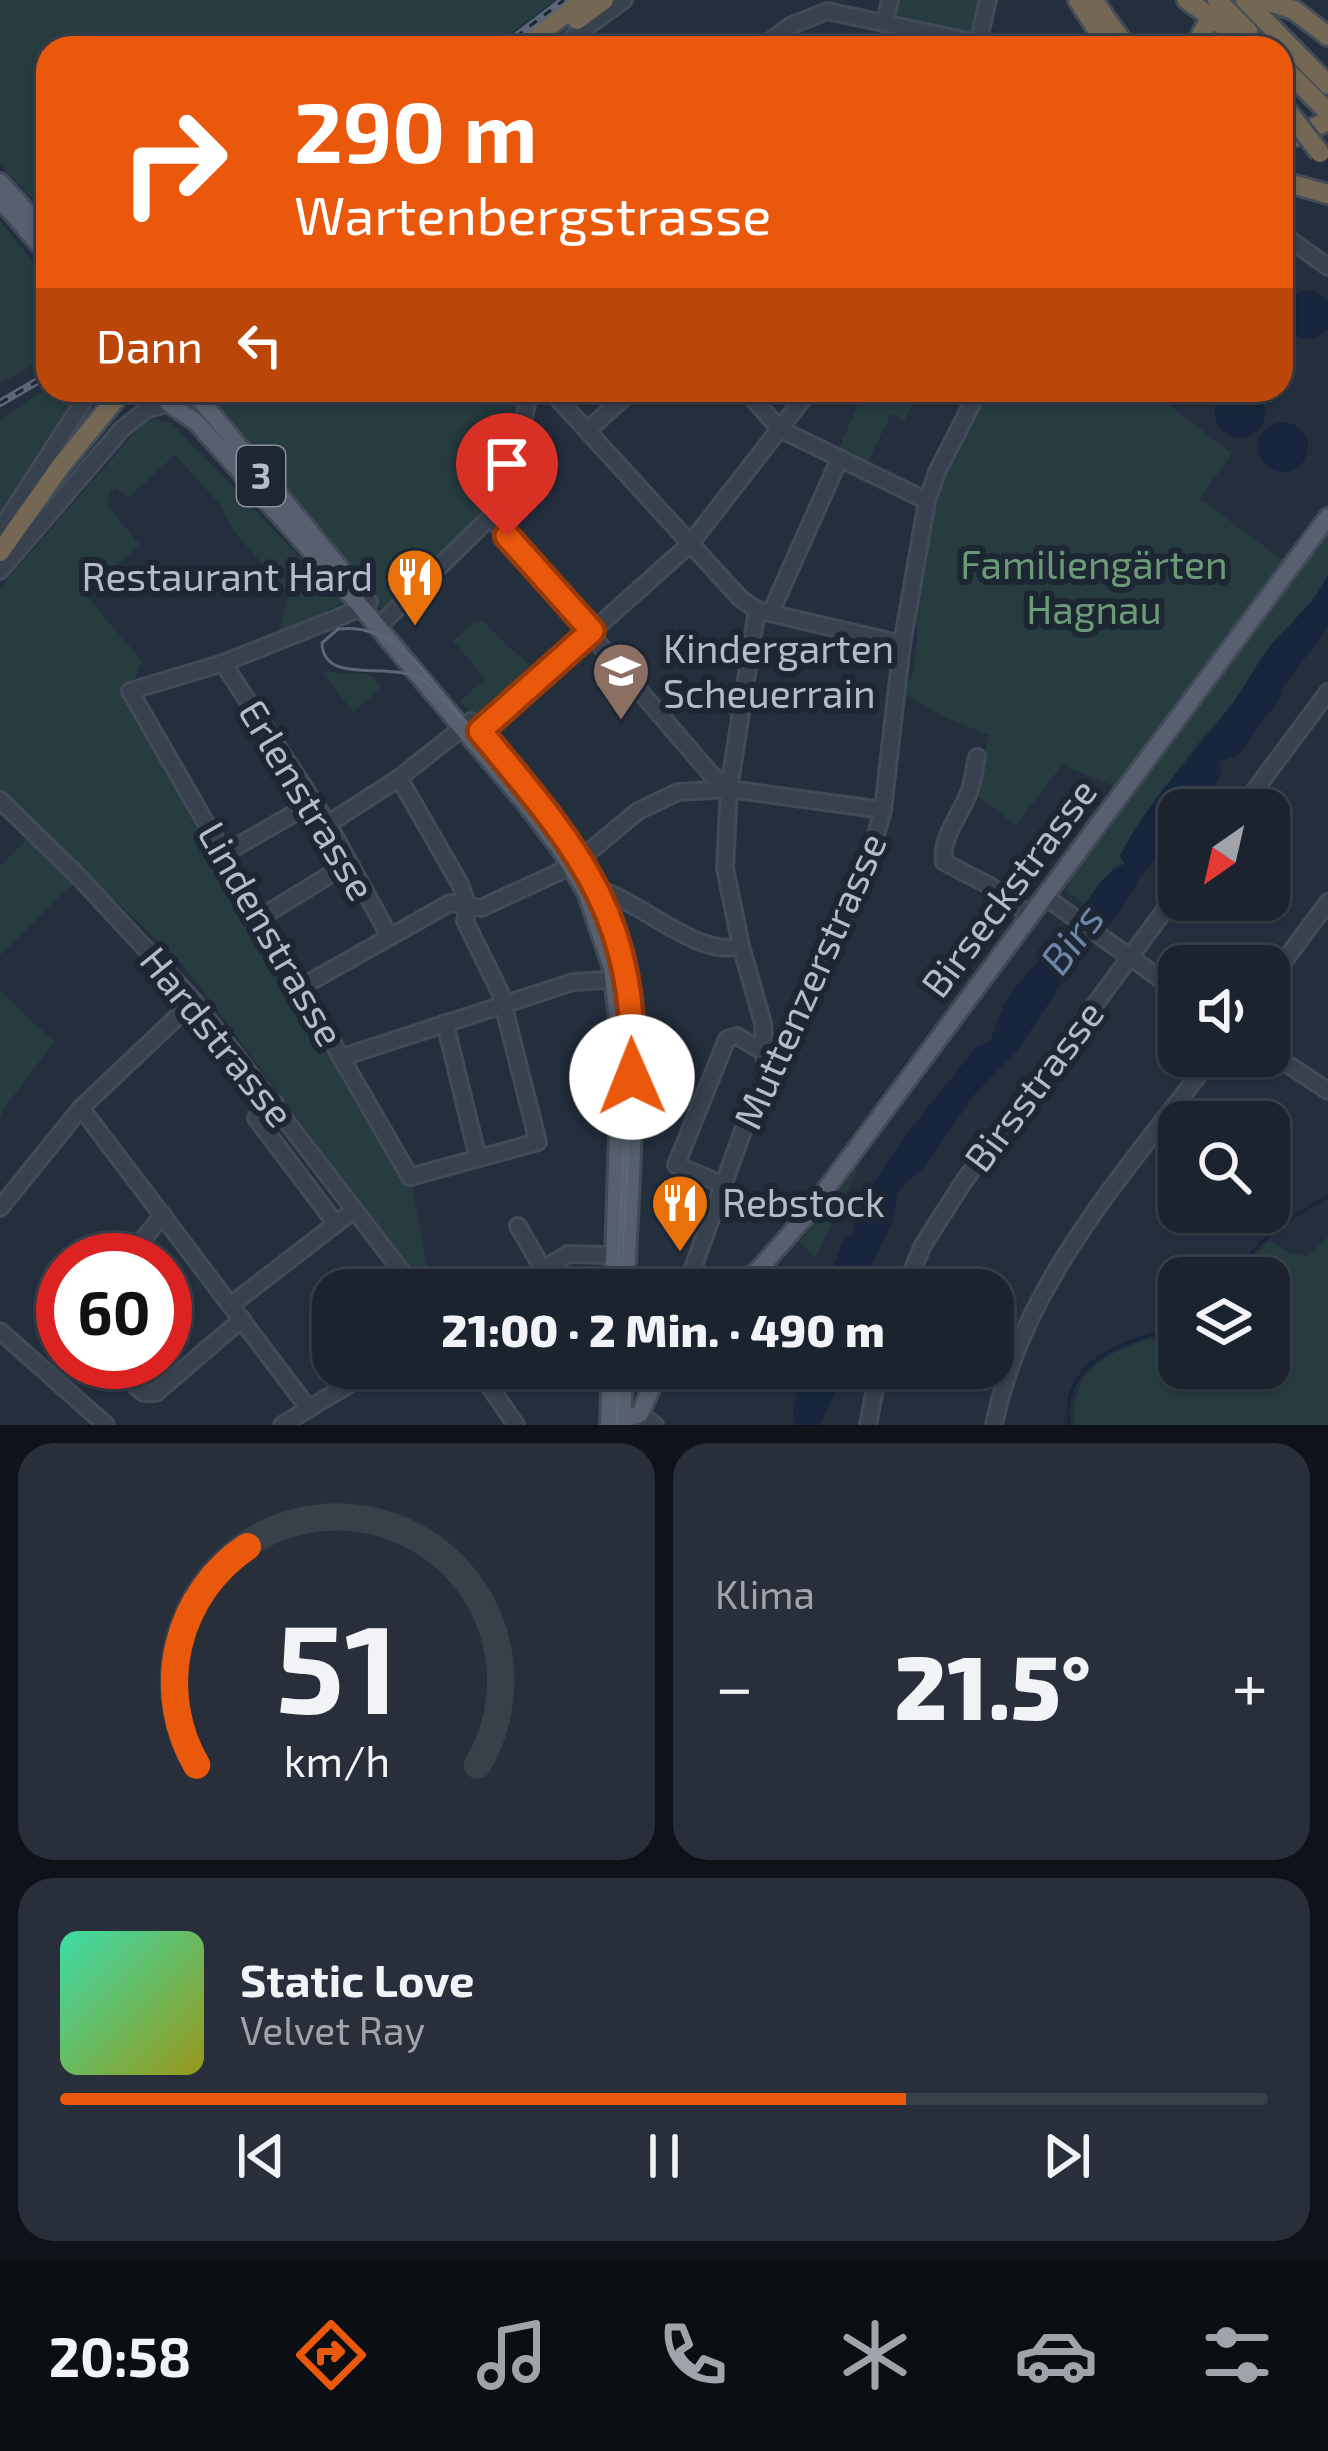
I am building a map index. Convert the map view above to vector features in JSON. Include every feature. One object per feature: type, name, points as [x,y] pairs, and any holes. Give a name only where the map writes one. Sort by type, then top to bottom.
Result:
[{"type":"highway","points":[[535,36],[584,0]]},
{"type":"highway","points":[[555,36],[604,0]]},
{"type":"highway","points":[[1077,0],[1115,36]]},
{"type":"highway","points":[[1077,0],[1091,36]]},
{"type":"highway","points":[[1217,0],[1253,36]]},
{"type":"highway","points":[[1245,0],[1276,36]]},
{"type":"highway","points":[[1264,0],[1294,10],[1328,35]]},
{"type":"highway","points":[[1301,0],[1328,35]]},
{"type":"highway","points":[[1197,10],[1224,36]]},
{"type":"highway","points":[[1197,10],[1236,36]]},
{"type":"highway","points":[[1293,55],[1322,88],[1328,116],[1293,135]]},
{"type":"highway","points":[[1293,73],[1322,88]]},
{"type":"highway","points":[[1293,119],[1324,158]]},
{"type":"highway","points":[[1293,185],[1328,194]]},
{"type":"highway","points":[[0,552],[113,402]]},
{"type":"main road","points":[[0,182],[36,222]]},
{"type":"main road","points":[[0,199],[36,241]]},
{"type":"main road","name":"3","points":[[172,402],[196,422],[366,605]]},
{"type":"main road","name":"3","points":[[201,402],[471,727],[577,863],[592,890],[620,979],[633,1043],[627,1269]]},
{"type":"main road","name":"Birseckstrasse","points":[[759,1269],[806,1216],[1030,915],[1049,899],[1328,517]]},
{"type":"main road","name":"3","points":[[614,1269],[620,979]]},
{"type":"main road","points":[[616,1389],[624,1422]]},
{"type":"main road","points":[[624,1389],[624,1422]]},
{"type":"main road","points":[[624,1422],[650,1400],[653,1389]]},
{"type":"street","points":[[575,36],[624,0]]},
{"type":"street","points":[[885,21],[890,0]]},
{"type":"street","points":[[979,36],[988,0]]},
{"type":"street","points":[[777,36],[823,5],[940,36]]},
{"type":"street","points":[[1293,241],[1328,267]]},
{"type":"street","points":[[0,530],[83,402]]},
{"type":"street","points":[[0,571],[122,429],[162,402]]},
{"type":"street","points":[[381,624],[490,517],[509,490],[528,402]]},
{"type":"street","points":[[561,402],[740,598],[764,611],[902,644]]},
{"type":"street","points":[[587,430],[618,402]]},
{"type":"street","points":[[756,402],[780,428],[927,501]]},
{"type":"street","points":[[328,824],[471,727],[592,631],[690,544],[801,402]]},
{"type":"street","name":"Muttenzerstrasse","points":[[693,1269],[770,1070],[853,898],[883,810],[902,644],[927,501],[973,402]]},
{"type":"street","points":[[770,1070],[764,1065],[763,1023],[725,868],[729,789],[764,611],[839,460]]},
{"type":"street","points":[[490,517],[711,774],[729,789]]},
{"type":"street","points":[[223,663],[366,605]]},
{"type":"street","name":"Lindenstrasse","points":[[223,663],[130,692],[410,1177],[478,1158]]},
{"type":"street","name":"Erlenstrasse","points":[[223,663],[328,824],[390,938]]},
{"type":"street","points":[[1256,789],[1328,692]]},
{"type":"street","points":[[977,758],[969,794],[950,828],[944,862],[990,886],[1030,915]]},
{"type":"street","points":[[399,778],[460,884],[468,907],[465,921],[500,992],[538,1142],[478,1158],[445,1023]]},
{"type":"street","points":[[302,987],[450,903],[481,908],[577,863],[657,799],[700,789],[729,789],[883,810]]},
{"type":"street","name":"Hardstrasse","points":[[0,800],[194,1001],[400,1269]]},
{"type":"street","points":[[234,848],[314,802]]},
{"type":"street","points":[[271,911],[349,863]]},
{"type":"street","points":[[592,890],[720,948],[741,946]]},
{"type":"street","points":[[1049,899],[1158,978]]},
{"type":"street","points":[[1290,953],[1328,902]]},
{"type":"street","name":"Birsstrasse","points":[[913,1269],[964,1181],[1124,955],[1158,915]]},
{"type":"street","points":[[343,1057],[573,982],[620,979]]},
{"type":"street","points":[[0,1208],[81,1108],[194,1001]]},
{"type":"street","points":[[724,1184],[676,1165],[727,1039],[737,1036],[762,1051]]},
{"type":"street","points":[[1290,1066],[1328,1091]]},
{"type":"street","points":[[994,1425],[1020,1338],[1051,1276],[1198,1077]]},
{"type":"street","points":[[275,1103],[256,1118],[336,1224]]},
{"type":"street","points":[[81,1108],[309,1408]]},
{"type":"street","points":[[232,1304],[354,1210]]},
{"type":"street","points":[[149,1233],[164,1215]]},
{"type":"street","points":[[518,1226],[542,1267]]},
{"type":"street","points":[[539,1269],[568,1254],[606,1255]]},
{"type":"street","points":[[192,1362],[242,1319]]},
{"type":"street","points":[[0,1331],[106,1425]]},
{"type":"street","points":[[282,1425],[341,1389]]},
{"type":"street","points":[[491,1389],[516,1425]]},
{"type":"street","points":[[868,1425],[875,1389]]},
{"type":"green space","points":[[0,0],[555,0],[507,36],[36,36],[36,203],[0,164]]},
{"type":"green space","points":[[898,0],[982,0],[973,36],[894,17]]},
{"type":"green space","points":[[0,221],[36,265],[36,364],[0,383]]},
{"type":"green space","points":[[36,396],[36,402],[72,402],[0,511],[0,420]]},
{"type":"green space","points":[[215,402],[527,402],[509,490],[388,618]]},
{"type":"green space","points":[[860,402],[914,402],[904,421],[891,414],[866,465],[838,450]]},
{"type":"green space","name":"Familiengärten Hagnau","points":[[980,402],[1165,402],[1232,453],[1200,499],[1287,563],[1116,787],[1062,765],[1016,825],[975,794],[989,735],[944,717],[903,692],[915,660],[917,624],[912,623],[935,496],[958,439]]},
{"type":"green space","points":[[155,419],[173,424],[343,603],[278,633],[289,595],[233,530],[219,503],[175,455],[129,497],[116,488],[109,492],[107,505],[140,545],[84,593],[142,661],[130,692],[410,1177],[427,1269],[411,1269],[183,965],[0,791],[0,588],[144,422]]},
{"type":"green space","points":[[1328,534],[1328,575],[1316,596],[1278,638],[1165,789],[1158,789],[1158,800],[1120,855],[1125,863],[1116,866],[1084,904],[1067,892],[1071,878]]},
{"type":"green space","points":[[475,622],[484,622],[534,671],[478,723],[460,701],[485,679],[453,641]]},
{"type":"green space","points":[[322,672],[371,674],[382,688],[353,712]]},
{"type":"green space","points":[[27,838],[73,884],[0,955],[0,866]]},
{"type":"green space","points":[[0,991],[54,1042],[0,1119]]},
{"type":"green space","points":[[859,1166],[816,1257],[799,1243]]},
{"type":"green space","points":[[1328,1237],[1328,1425],[1075,1425],[1075,1403],[1091,1370],[1121,1350],[1158,1338],[1158,1389],[1290,1389],[1290,1257],[1253,1257],[1270,1241],[1291,1254],[1306,1256]]},
{"type":"water","points":[[1308,291],[1325,298],[1329,326],[1325,332],[1308,339],[1293,333],[1293,297]]},
{"type":"water","points":[[1218,402],[1263,403],[1263,423],[1250,436],[1230,436],[1217,423]]},
{"type":"water","points":[[1283,422],[1301,429],[1308,447],[1301,465],[1283,472],[1265,465],[1258,447],[1265,429]]},
{"type":"water","points":[[1328,575],[1328,627],[1238,755],[1220,761],[1221,776],[1212,789],[1164,789],[1235,700],[1270,646]]},
{"type":"water","name":"Birs","points":[[1158,796],[1158,856],[1120,912],[1082,953],[1017,1051],[974,1095],[924,1168],[904,1184],[897,1194],[893,1221],[869,1269],[833,1269],[844,1238],[854,1234],[858,1215],[885,1166],[976,1047],[991,1040],[1014,989],[1067,934],[1105,877],[1125,864],[1120,856]]},
{"type":"water","points":[[798,1389],[835,1389],[820,1425],[795,1425]]},
{"type":"waterway","points":[[1248,1257],[1287,1222],[1328,1196]]},
{"type":"waterway","points":[[1069,1425],[1069,1402],[1086,1368],[1119,1346],[1158,1333]]},
{"type":"tram line","points":[[618,1269],[625,1062],[617,973],[594,900],[529,799],[425,681],[395,672],[346,669],[325,656],[322,643],[338,629],[376,634],[421,667],[555,828],[582,869],[604,916],[618,966],[629,1074],[622,1269]]},
{"type":"tram line","points":[[617,1425],[618,1389]]},
{"type":"railway","points":[[517,36],[564,0]]},
{"type":"railway","points":[[0,403],[36,382]]},
{"type":"place","name":"Restaurant Hard","points":[[415,628]]},
{"type":"place","name":"Kindergarten Scheuerrain","points":[[621,722]]},
{"type":"place","name":"Rebstock","points":[[680,1254]]},
{"type":"route","points":[[507,536],[592,631],[480,731],[559,827],[598,887],[626,978],[632,1077]]}]
